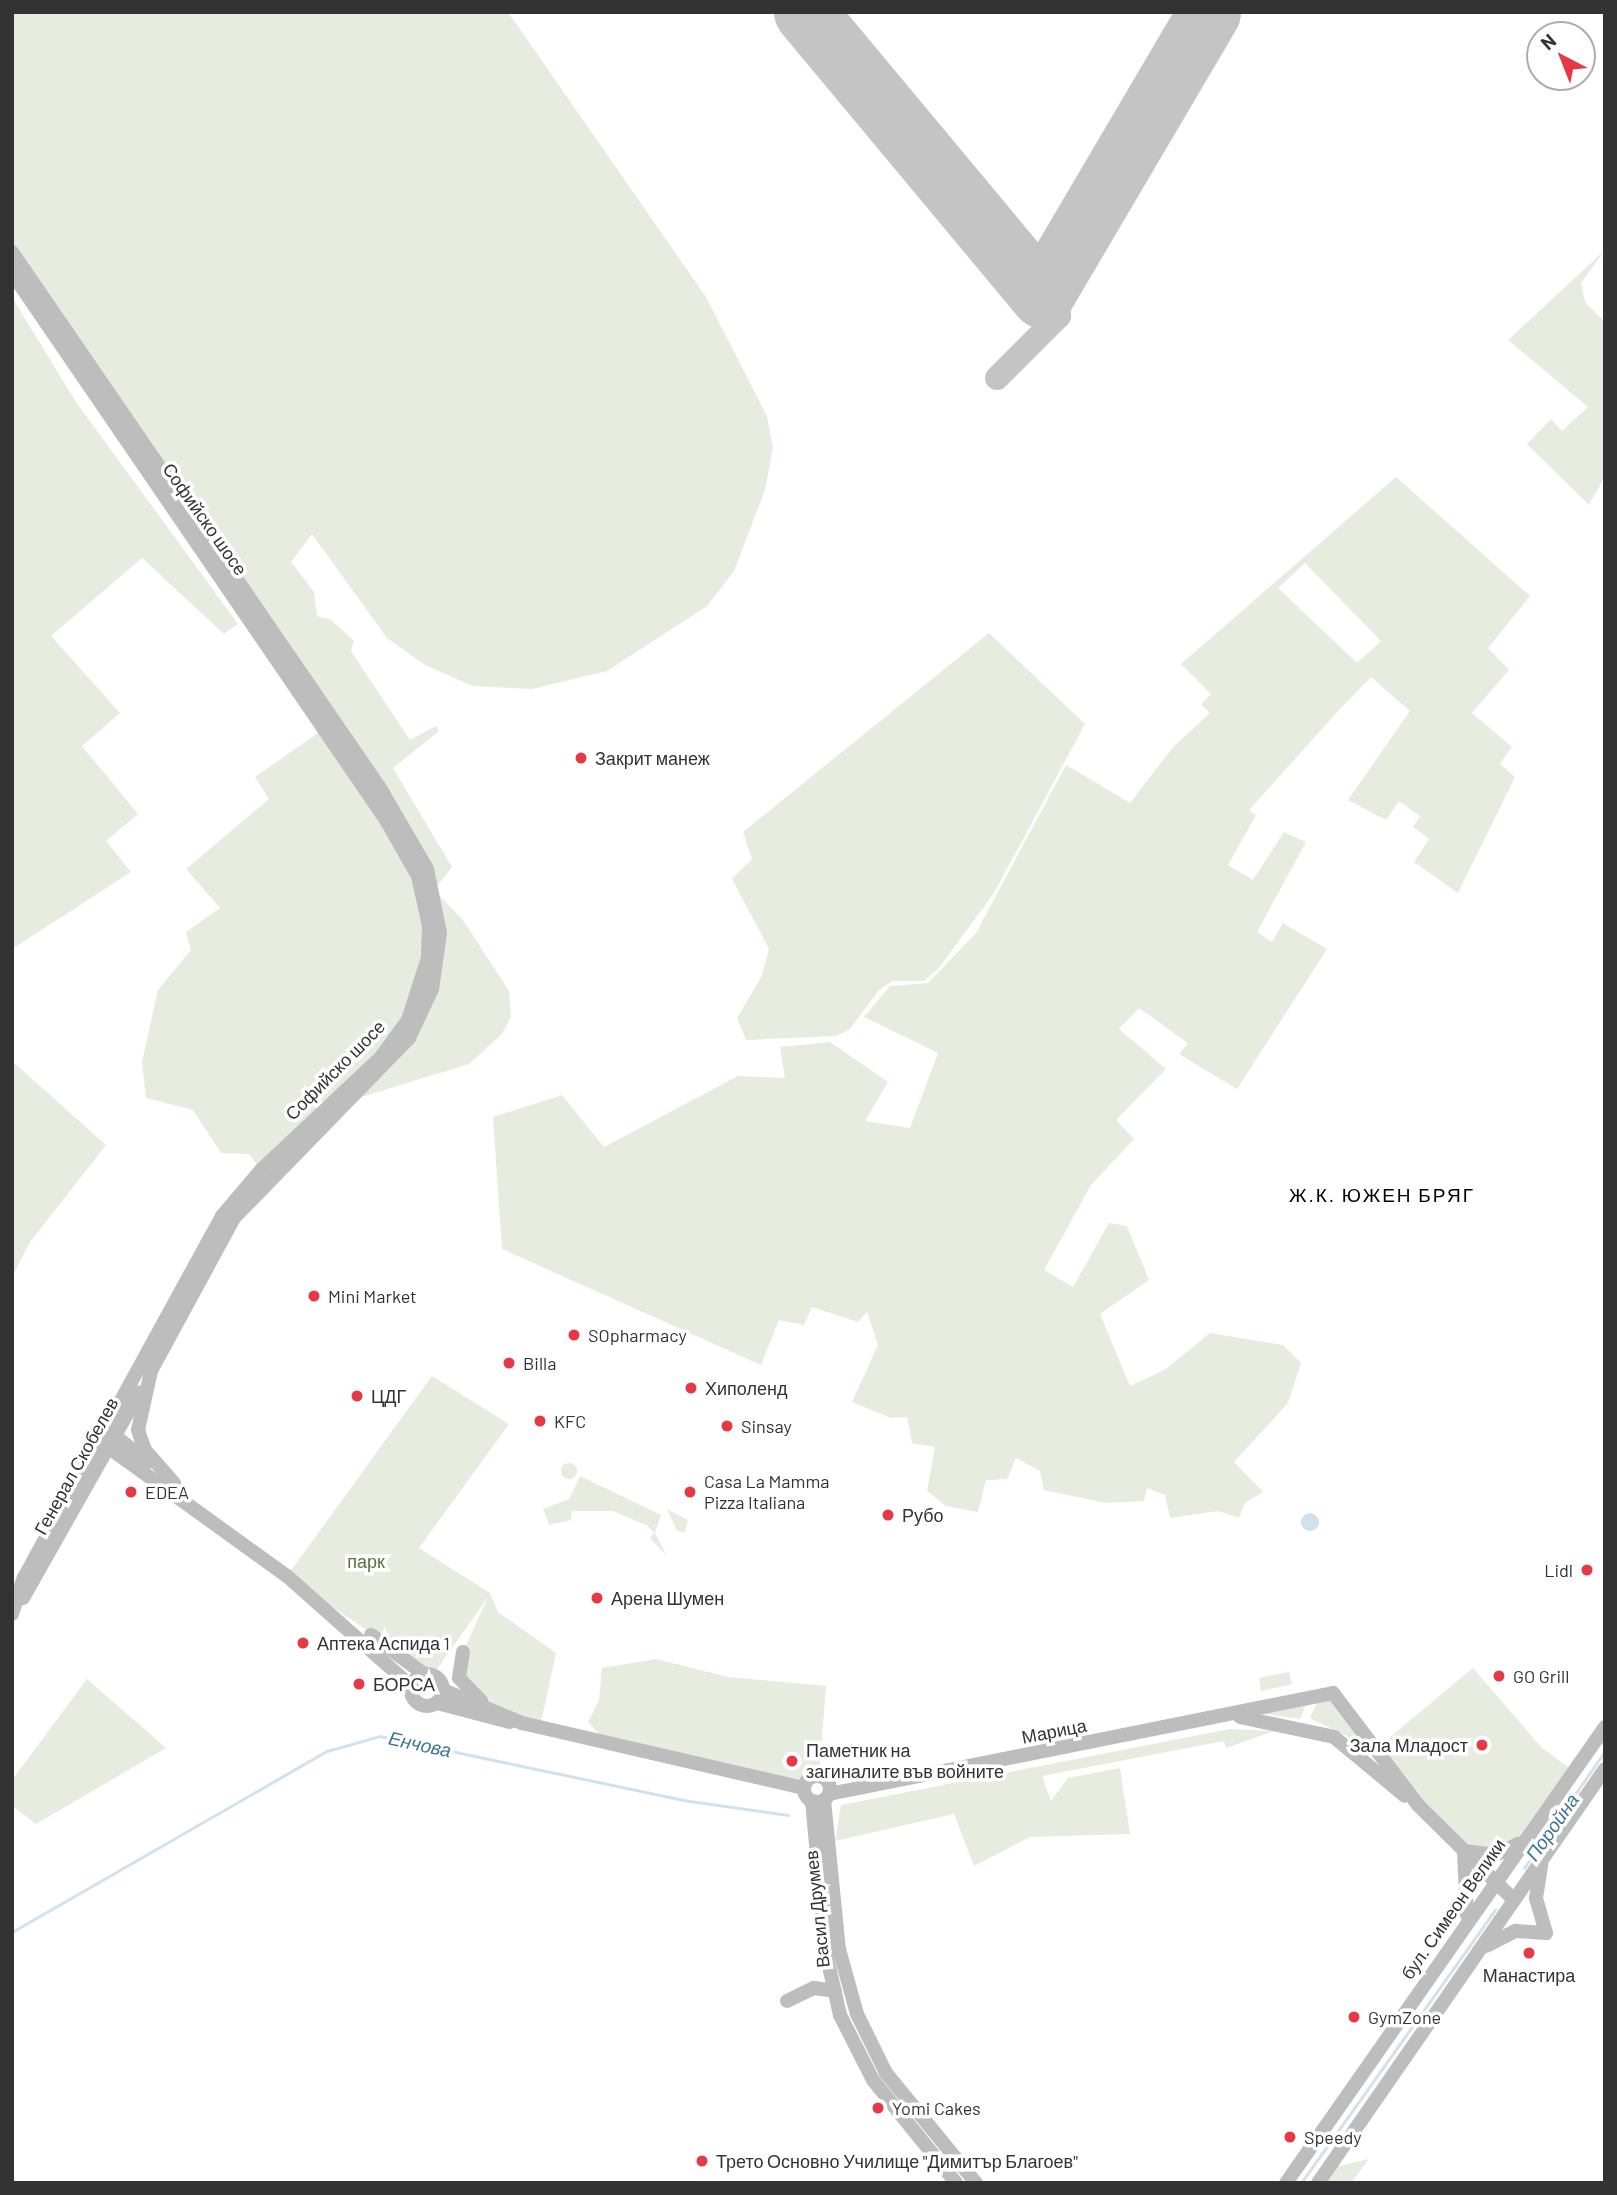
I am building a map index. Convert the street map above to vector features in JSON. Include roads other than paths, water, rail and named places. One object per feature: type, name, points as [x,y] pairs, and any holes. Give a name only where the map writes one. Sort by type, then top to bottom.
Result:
[{"type":"main road","name":"Софийско шосе","points":[[12,252],[380,788],[427,869],[440,933],[432,989],[409,1038],[234,1217],[151,1371],[138,1430],[145,1450],[174,1483]]},
{"type":"main road","name":"Софийско шосе","points":[[12,274],[386,820],[418,876],[429,926],[420,990],[397,1037],[222,1216],[109,1439]]},
{"type":"main road","name":"Генерал Скобелев","points":[[12,1615],[24,1577],[151,1371]]},
{"type":"main road","points":[[109,1439],[174,1483],[206,1514]]},
{"type":"main road","points":[[109,1439],[287,1576],[424,1674],[437,1677],[440,1697],[464,1715],[522,1723],[820,1794]]},
{"type":"main road","points":[[287,1576],[412,1687],[419,1704],[440,1697],[522,1723]]},
{"type":"main road","points":[[463,1652],[462,1684],[496,1713]]},
{"type":"main road","points":[[412,1687],[424,1674]]},
{"type":"main road","name":"Марица","points":[[820,1794],[892,1783],[1320,1694],[1343,1699],[1418,1805]]},
{"type":"main road","name":"Марица","points":[[1224,1716],[1306,1726],[1349,1747],[1418,1805]]},
{"type":"main road","name":"бул. Симеон Велики","points":[[1286,2183],[1605,1727]]},
{"type":"main road","points":[[1318,2183],[1605,1769]]},
{"type":"main road","name":"Васил Друмев","points":[[820,1794],[835,1991],[873,2080],[956,2183]]},
{"type":"main road","name":"Васил Друмев","points":[[820,1794],[839,1949],[857,2014],[887,2073],[976,2183]]},
{"type":"main road","points":[[1418,1805],[1514,1900]]},
{"type":"main road","points":[[1464,1851],[1504,1854],[1527,1836]]},
{"type":"main road","points":[[1464,1851],[1471,1893],[1464,1926]]},
{"type":"main road","points":[[1480,1951],[1516,1931],[1546,1933],[1536,1898],[1542,1859]]},
{"type":"main road","points":[[788,2001],[814,1988],[835,1991]]},
{"type":"water","points":[[1310,1513],[1316,1516],[1319,1522],[1316,1528],[1310,1531],[1304,1528],[1301,1522],[1304,1516]]},
{"type":"waterway","name":"Енчова","points":[[12,1932],[327,1751],[380,1736],[683,1800],[788,1815]]},
{"type":"waterway","name":"Поройна","points":[[1524,1868],[1605,1751]]},
{"type":"waterway","name":"Поройна","points":[[1301,2183],[1495,1910]]},
{"type":"place","name":"Закрит манеж","points":[[581,758]]},
{"type":"place","name":"Mini Market","points":[[314,1296]]},
{"type":"place","name":"SOpharmacy","points":[[574,1335]]},
{"type":"place","name":"Billa","points":[[509,1363]]},
{"type":"place","name":"Хиполенд","points":[[691,1388]]},
{"type":"place","name":"ЦДГ","points":[[357,1396]]},
{"type":"place","name":"KFC","points":[[540,1421]]},
{"type":"place","name":"Sinsay","points":[[727,1426]]},
{"type":"place","name":"EDEA","points":[[131,1492]]},
{"type":"place","name":"Casa La Mamma Pizza Italiana","points":[[690,1492]]},
{"type":"place","name":"Рубо","points":[[888,1515]]},
{"type":"place","name":"Lidl","points":[[1587,1570]]},
{"type":"place","name":"Арена Шумен","points":[[597,1598]]},
{"type":"place","name":"Аптека Аспида 1","points":[[303,1643]]},
{"type":"place","name":"GO Grill","points":[[1499,1676]]},
{"type":"place","name":"БОРСА","points":[[359,1684]]},
{"type":"place","name":"Зала Младост","points":[[1482,1745]]},
{"type":"place","name":"Паметник на загиналите във войните","points":[[792,1761]]},
{"type":"place","name":"Манастира","points":[[1529,1953]]},
{"type":"place","name":"GymZone","points":[[1354,2017]]},
{"type":"place","name":"Yomi Cakes","points":[[878,2108]]},
{"type":"place","name":"Speedy","points":[[1290,2137]]},
{"type":"place","name":"Трето Основно Училище \"Димитър Благоев\"","points":[[702,2161]]},
{"type":"district","name":"Ж.К. ЮЖЕН БРЯГ","points":[[1382,1195]]},
{"type":"park label","name":"парк","points":[[366,1561]]}]
